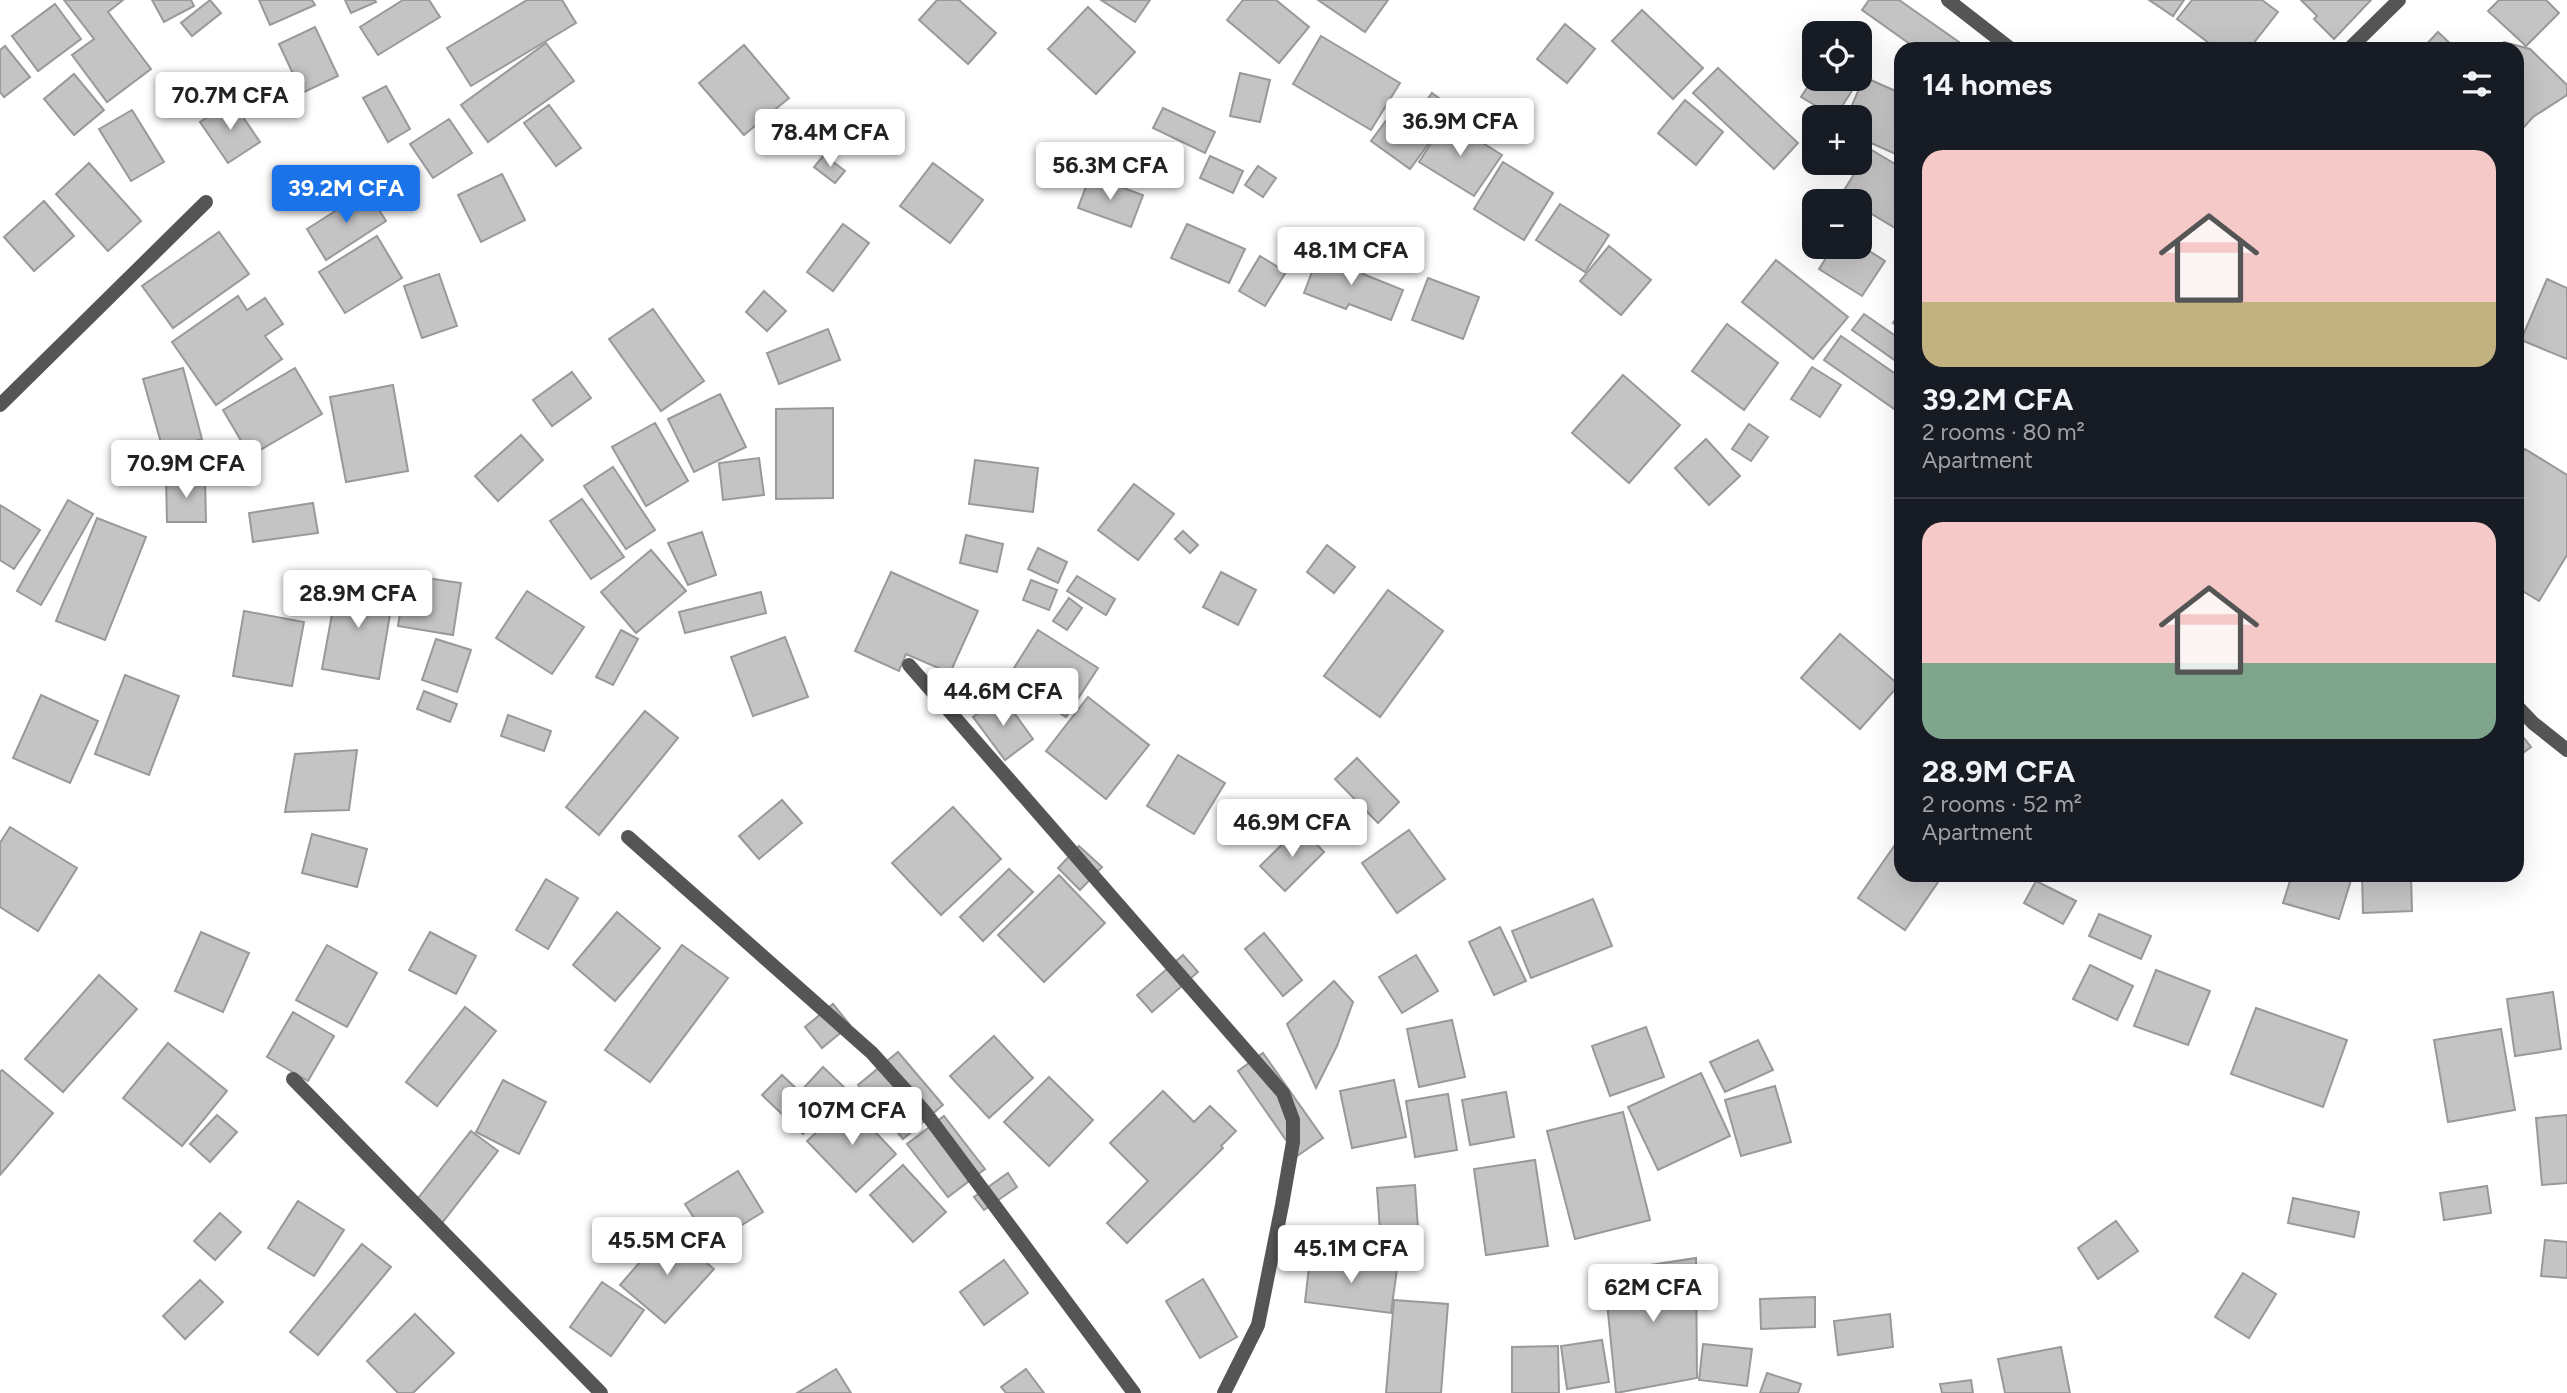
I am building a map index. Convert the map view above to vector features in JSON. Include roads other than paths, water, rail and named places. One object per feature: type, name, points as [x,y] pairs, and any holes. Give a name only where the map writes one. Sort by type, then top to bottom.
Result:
[{"type":"street","points":[[1948,0],[2002,42]]},
{"type":"street","points":[[2356,42],[2399,0]]},
{"type":"street","points":[[0,405],[206,202]]},
{"type":"street","points":[[909,665],[1283,1093],[1293,1120],[1293,1142],[1282,1205],[1258,1325],[1224,1393]]},
{"type":"street","points":[[2524,713],[2567,750]]},
{"type":"street","points":[[628,837],[872,1053],[925,1112],[1134,1393]]},
{"type":"street","points":[[293,1079],[601,1393]]}]
